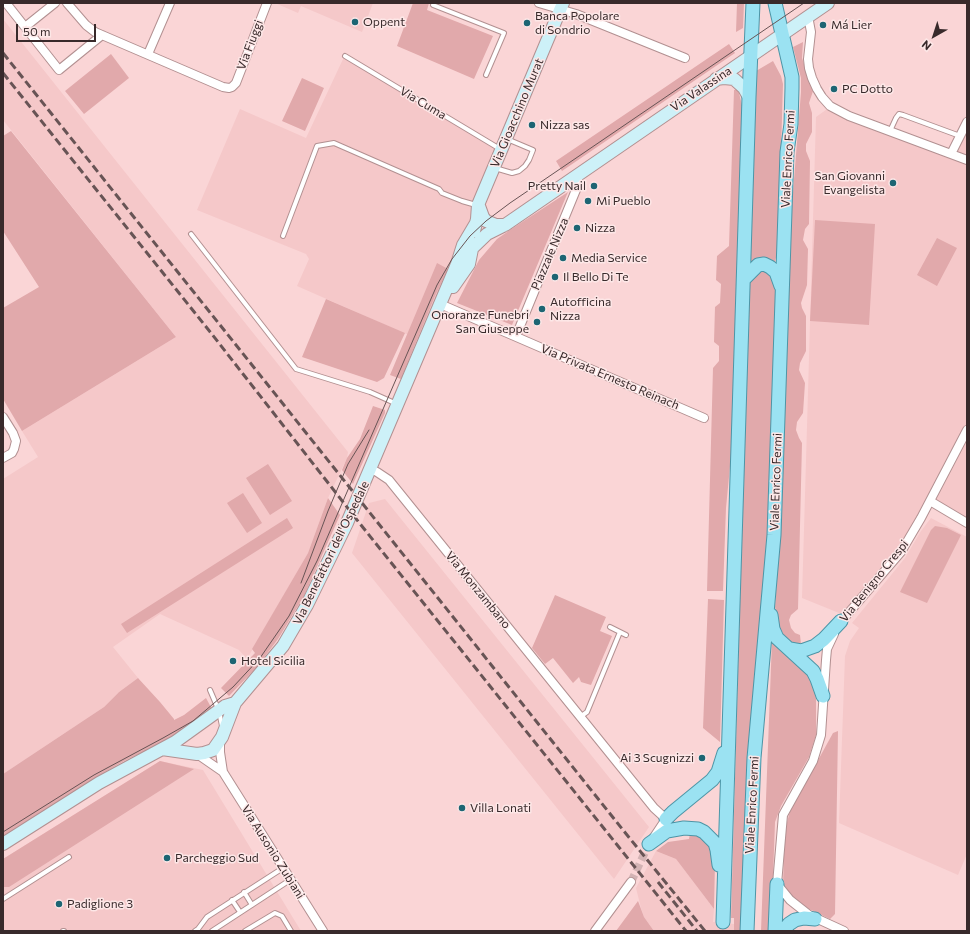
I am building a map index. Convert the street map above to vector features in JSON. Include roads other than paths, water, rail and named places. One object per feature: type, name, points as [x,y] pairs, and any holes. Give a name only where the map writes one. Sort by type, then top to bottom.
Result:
[{"type":"main road","name":"Viale Enrico Fermi","points":[[648,846],[660,834],[676,828],[692,828],[704,832],[715,843],[718,850],[719,899],[724,917],[753,3]]},
{"type":"main road","name":"Viale Enrico Fermi","points":[[747,931],[754,758],[769,599],[776,502],[787,152],[791,124],[792,77],[781,35],[775,3]]},
{"type":"main road","name":"Via Valassina","points":[[576,176],[828,3]]},
{"type":"main road","name":"Via Gioacchino Murat","points":[[440,304],[472,248],[478,205],[562,6]]},
{"type":"main road","points":[[715,80],[724,78],[734,80],[744,88],[749,97]]},
{"type":"main road","points":[[472,248],[487,234],[505,225],[576,176]]},
{"type":"main road","points":[[478,205],[486,221],[496,225],[505,225]]},
{"type":"main road","name":"Via Gioacchino Murat","points":[[463,264],[463,245],[476,223]]},
{"type":"main road","points":[[463,264],[505,225]]},
{"type":"main road","points":[[744,279],[758,265],[764,264],[776,272],[783,291]]},
{"type":"main road","name":"Via Benefattori dell'Ospedale","points":[[3,844],[99,783],[162,749],[203,723],[225,706],[235,703],[283,646],[297,624],[323,574],[370,469],[440,304]]},
{"type":"main road","points":[[769,599],[773,629],[777,638],[813,671],[823,696]]},
{"type":"main road","points":[[790,649],[801,651],[815,646],[841,621]]},
{"type":"main road","name":"Via Ausonio Zubiani","points":[[162,749],[192,753],[204,753],[213,750],[221,737],[235,703]]},
{"type":"main road","points":[[203,723],[213,725],[221,737]]},
{"type":"main road","points":[[191,730],[186,744],[192,753]]},
{"type":"main road","points":[[666,819],[712,780],[718,772],[729,736]]},
{"type":"main road","points":[[775,931],[777,884]]},
{"type":"main road","points":[[783,931],[795,920],[804,918],[815,919]]},
{"type":"street","points":[[6,3],[59,70],[102,35]]},
{"type":"street","points":[[25,27],[55,3]]},
{"type":"street","points":[[67,3],[90,29],[148,54],[170,3]]},
{"type":"street","name":"Via Fiuggi","points":[[148,54],[224,87],[232,87],[238,77],[267,3]]},
{"type":"street","points":[[539,3],[562,6],[576,14],[685,58]]},
{"type":"street","points":[[808,16],[811,32],[808,59],[809,68],[817,89],[830,106],[849,116],[967,160]]},
{"type":"street","points":[[951,154],[967,122]]},
{"type":"street","name":"Piazzale Nizza","points":[[516,336],[578,185],[576,176]]},
{"type":"street","points":[[440,304],[516,336]]},
{"type":"street","name":"Via Privata Ernesto Reinach","points":[[516,336],[704,418]]},
{"type":"street","points":[[3,417],[16,440],[12,453],[3,458]]},
{"type":"street","name":"Via Benigno Crespi","points":[[823,696],[827,649],[841,621],[901,552],[930,501],[967,430]]},
{"type":"street","name":"Via Monzambano","points":[[370,469],[378,472],[389,480],[580,718],[654,808],[666,819]]},
{"type":"street","points":[[930,501],[967,523]]},
{"type":"street","points":[[823,696],[821,735],[818,748],[808,771],[783,815],[777,884],[790,900],[815,919],[833,929],[844,931]]},
{"type":"street","name":"Via Ausonio Zubiani","points":[[221,737],[220,752],[223,772],[323,931]]},
{"type":"street","name":"Via Ausonio Zubiani","points":[[192,753],[223,772]]},
{"type":"street","points":[[648,846],[666,819]]},
{"type":"street","points":[[596,931],[631,882]]},
{"type":"lane","points":[[434,3],[433,5],[504,33],[486,74]]},
{"type":"lane","name":"Via Cuma","points":[[345,56],[504,144]]},
{"type":"lane","points":[[890,131],[899,114],[960,136]]},
{"type":"lane","points":[[283,236],[317,146],[334,143],[439,188],[442,193],[462,201],[478,205]]},
{"type":"lane","points":[[494,168],[512,173],[519,171],[525,166],[533,150],[504,144]]},
{"type":"lane","points":[[191,234],[296,369],[370,392],[398,404]]},
{"type":"lane","points":[[610,627],[626,635]]},
{"type":"lane","points":[[580,718],[587,712],[620,632]]},
{"type":"lane","name":"Via Ausonio Zubiani","points":[[210,690],[219,711],[222,724],[221,737]]},
{"type":"lane","points":[[3,899],[69,857]]},
{"type":"lane","points":[[195,931],[207,918],[232,900],[283,868]]},
{"type":"lane","points":[[212,931],[291,880]]},
{"type":"lane","points":[[244,892],[252,905]]},
{"type":"lane","points":[[232,900],[240,912]]},
{"type":"lane","points":[[245,931],[275,913],[282,916],[291,931]]},
{"type":"tunnel","points":[[631,882],[647,848]]},
{"type":"tram line","points":[[3,832],[94,775],[193,721],[233,687],[260,658],[289,616],[317,561],[437,285],[452,259],[470,236],[486,221],[510,203],[804,3]]},
{"type":"tram line","points":[[301,583],[328,511],[348,464],[369,430]]},
{"type":"railway","points":[[3,53],[705,931]]},
{"type":"railway","points":[[3,73],[211,333],[361,525],[686,931]]},
{"type":"railway","points":[[658,882],[697,931]]},
{"type":"place","name":"Oppent","points":[[355,22]]},
{"type":"place","name":"Banca Popolare di Sondrio","points":[[527,23]]},
{"type":"place","name":"Má Lier","points":[[823,25]]},
{"type":"place","name":"PC Dotto","points":[[834,89]]},
{"type":"place","name":"Nizza sas","points":[[532,125]]},
{"type":"place","name":"San Giovanni Evangelista","points":[[893,183]]},
{"type":"place","name":"Pretty Nail","points":[[594,186]]},
{"type":"place","name":"Mi Pueblo","points":[[588,201]]},
{"type":"place","name":"Nizza","points":[[577,228]]},
{"type":"place","name":"Media Service","points":[[563,258]]},
{"type":"place","name":"Il Bello Di Te","points":[[555,277]]},
{"type":"place","name":"Autofficina Nizza","points":[[542,309]]},
{"type":"place","name":"Onoranze Funebri San Giuseppe","points":[[537,322]]},
{"type":"place","name":"Hotel Sicilia","points":[[233,661]]},
{"type":"place","name":"Ai 3 Scugnizzi","points":[[702,758]]},
{"type":"place","name":"Villa Lonati","points":[[462,808]]},
{"type":"place","name":"Parcheggio Sud","points":[[167,858]]},
{"type":"place","name":"Padiglione 3","points":[[59,904]]}]
